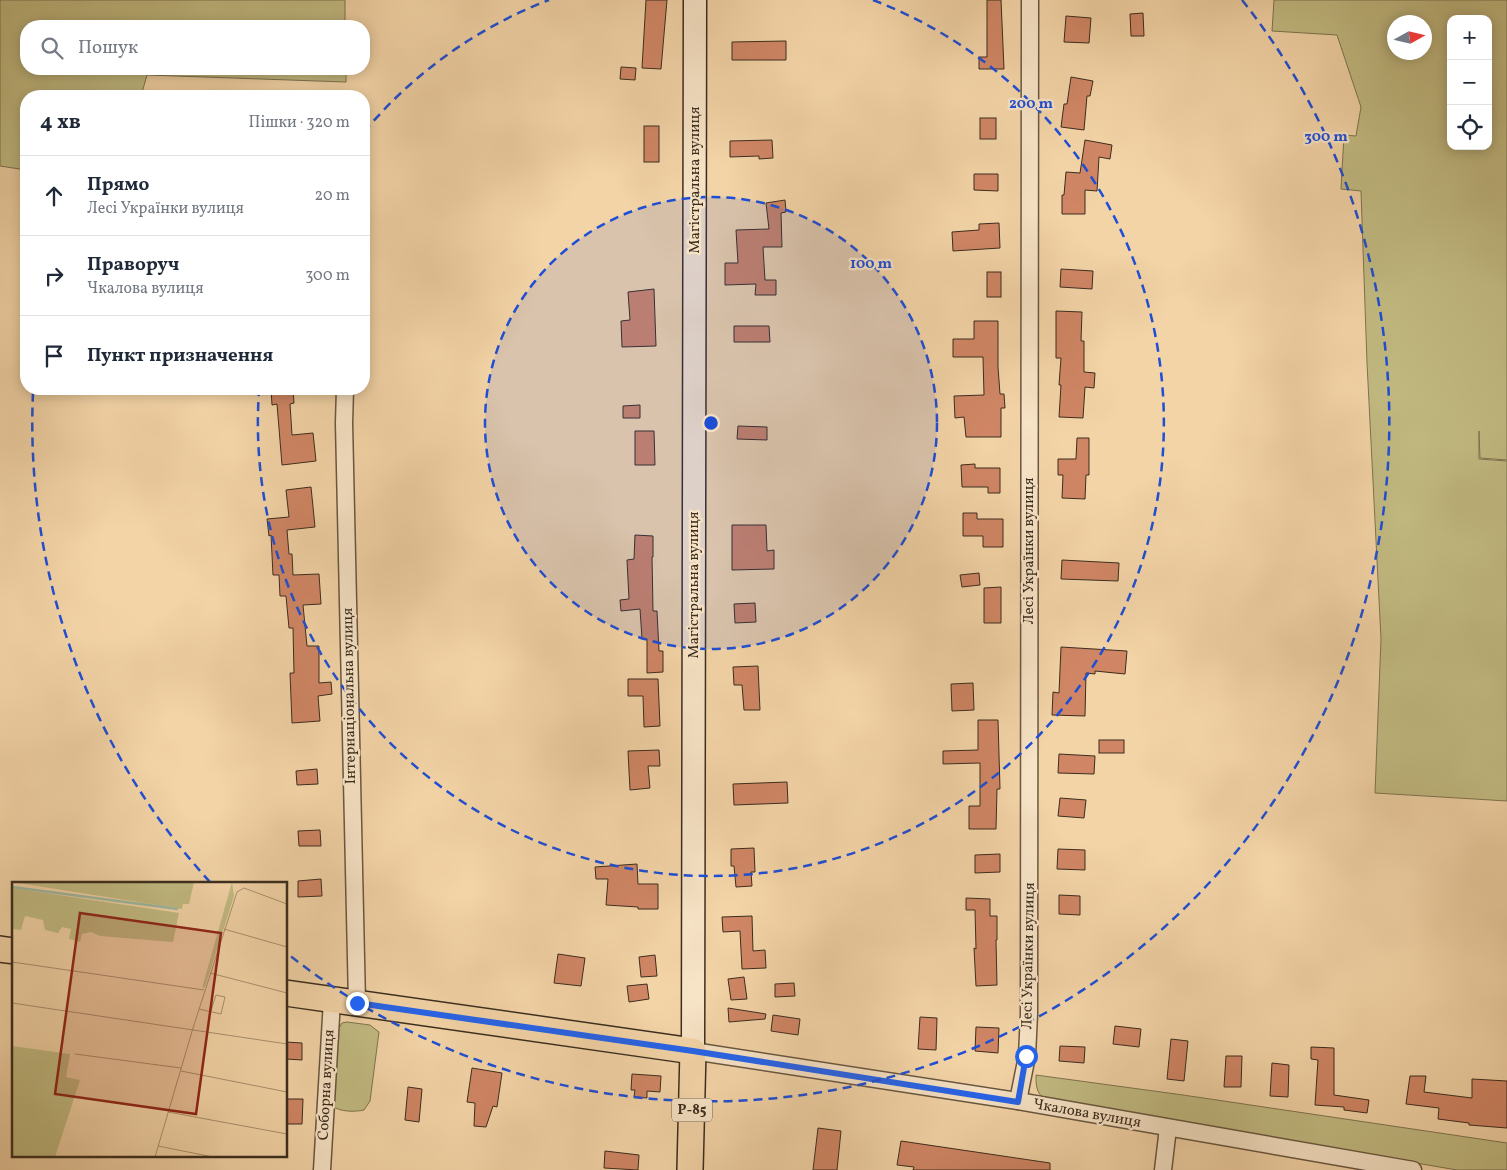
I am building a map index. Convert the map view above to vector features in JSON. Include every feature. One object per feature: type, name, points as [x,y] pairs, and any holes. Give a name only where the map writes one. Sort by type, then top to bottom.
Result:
[{"type":"main road","name":"Магістральна вулиця","points":[[690,1170],[693,1051],[695,0]]},
{"type":"main road","name":"Чкалова вулиця","points":[[288,993],[693,1051]]},
{"type":"street","name":"Лесі Українки вулиця","points":[[1018,1102],[1026,1056],[1029,1014],[1030,0]]},
{"type":"street","name":"Інтернаціональна вулиця","points":[[345,395],[344,442],[357,1003]]},
{"type":"street","name":"Соборна вулиця","points":[[322,1170],[332,1000]]},
{"type":"street","name":"Чкалова вулиця","points":[[693,1051],[1018,1102],[1413,1170]]},
{"type":"street","points":[[1163,1170],[1168,1128]]},
{"type":"shaded area","points":[[0,0],[345,0],[345,20],[20,20],[20,75],[147,75],[143,90],[20,90],[20,169],[0,166]]},
{"type":"shaded area","points":[[1274,0],[1507,0],[1507,460],[1480,458],[1479,431],[1479,459],[1507,461],[1507,801],[1375,793],[1381,639],[1367,363],[1361,191],[1341,189],[1344,135],[1356,136],[1361,107],[1337,35],[1272,31]]},
{"type":"shaded area","points":[[147,75],[346,75],[346,82]]},
{"type":"shaded area","points":[[342,1023],[370,1025],[379,1032],[370,1101],[364,1110],[360,1111],[343,1110],[332,1106],[338,1030]]},
{"type":"shaded area","points":[[1036,1075],[1507,1143],[1507,1170],[1457,1170],[1046,1100],[1037,1089]]},
{"type":"building","points":[[646,0],[667,0],[661,69],[642,68]]},
{"type":"building","points":[[987,0],[1001,0],[1004,69],[979,69],[979,57],[987,57]]},
{"type":"building","points":[[1143,13],[1144,36],[1131,36],[1130,14]]},
{"type":"building","points":[[1066,16],[1091,18],[1089,43],[1064,42]]},
{"type":"building","points":[[786,41],[786,60],[732,60],[732,42]]},
{"type":"building","points":[[621,67],[636,68],[635,80],[620,79]]},
{"type":"building","points":[[1071,77],[1093,81],[1090,96],[1087,96],[1084,130],[1061,127],[1064,104],[1067,104]]},
{"type":"building","points":[[980,118],[996,118],[996,139],[980,139]]},
{"type":"building","points":[[644,126],[659,126],[659,162],[644,162]]},
{"type":"building","points":[[772,140],[773,158],[759,159],[759,156],[730,157],[730,141]]},
{"type":"building","points":[[1085,140],[1112,145],[1110,159],[1099,157],[1097,191],[1085,190],[1085,214],[1062,214],[1062,195],[1064,195],[1066,172],[1080,173]]},
{"type":"building","points":[[974,174],[998,174],[998,191],[974,190]]},
{"type":"building","points":[[785,200],[786,212],[781,213],[782,247],[763,247],[765,280],[776,280],[776,295],[755,295],[756,284],[725,285],[725,263],[738,263],[736,230],[769,229],[766,203]]},
{"type":"building","points":[[999,223],[1000,248],[953,251],[952,232],[979,230],[979,224]]},
{"type":"building","points":[[1061,269],[1093,271],[1092,289],[1060,287]]},
{"type":"building","points":[[987,272],[1001,272],[1001,297],[987,297]]},
{"type":"building","points":[[654,289],[656,346],[622,347],[621,321],[630,320],[628,292]]},
{"type":"building","points":[[1056,311],[1082,312],[1081,341],[1084,341],[1084,372],[1095,373],[1094,388],[1085,387],[1083,418],[1059,417],[1061,358],[1056,358]]},
{"type":"building","points":[[974,321],[998,321],[1000,394],[1004,394],[1005,408],[1001,408],[1001,437],[966,437],[964,417],[955,418],[954,396],[984,395],[983,357],[953,357],[953,339],[974,339]]},
{"type":"building","points":[[734,326],[769,326],[770,342],[734,342]]},
{"type":"building","points":[[271,395],[293,395],[294,403],[290,404],[292,435],[313,433],[316,461],[282,465],[277,404],[272,405]]},
{"type":"building","points":[[640,405],[640,418],[623,418],[623,406]]},
{"type":"building","points":[[738,426],[767,427],[767,440],[737,439]]},
{"type":"building","points":[[635,431],[654,431],[655,465],[635,465]]},
{"type":"building","points":[[1077,438],[1089,438],[1089,475],[1086,475],[1085,499],[1062,498],[1063,475],[1058,475],[1058,459],[1076,459]]},
{"type":"building","points":[[975,464],[975,468],[1000,468],[1000,493],[988,493],[988,487],[962,487],[961,465]]},
{"type":"building","points":[[311,487],[315,527],[287,530],[289,554],[292,554],[293,575],[319,574],[321,604],[303,605],[307,646],[319,646],[319,683],[331,682],[332,694],[318,696],[320,721],[292,723],[290,673],[294,673],[293,628],[289,628],[286,596],[280,596],[279,575],[273,575],[271,535],[269,536],[267,519],[289,517],[286,490]]},
{"type":"building","points":[[963,513],[977,513],[977,519],[1003,519],[1003,547],[983,547],[983,536],[963,536]]},
{"type":"building","points":[[732,525],[766,525],[767,551],[774,550],[774,569],[732,570]]},
{"type":"building","points":[[635,535],[653,536],[653,611],[657,611],[659,651],[663,651],[663,672],[647,673],[647,639],[642,639],[640,609],[621,611],[620,600],[629,599],[627,560],[634,559]]},
{"type":"building","points":[[1062,560],[1119,563],[1118,581],[1061,579]]},
{"type":"building","points":[[979,573],[980,585],[962,587],[960,575]]},
{"type":"building","points":[[1001,587],[1001,623],[984,623],[984,588]]},
{"type":"building","points":[[755,603],[756,622],[735,623],[734,604]]},
{"type":"building","points":[[1061,647],[1127,651],[1125,674],[1095,671],[1095,674],[1086,673],[1085,716],[1052,715],[1053,692],[1059,693]]},
{"type":"building","points":[[758,666],[760,710],[744,710],[742,685],[734,685],[733,667]]},
{"type":"building","points":[[628,679],[658,679],[660,726],[644,727],[643,696],[628,696]]},
{"type":"building","points":[[973,683],[974,710],[952,711],[951,684]]},
{"type":"building","points":[[978,720],[998,720],[1000,789],[997,789],[996,829],[969,829],[969,806],[980,806],[980,763],[943,764],[943,751],[978,750]]},
{"type":"building","points":[[1099,740],[1124,740],[1124,753],[1099,753]]},
{"type":"building","points":[[659,750],[660,766],[648,766],[650,788],[630,790],[628,751]]},
{"type":"building","points":[[1059,754],[1095,756],[1094,774],[1058,773]]},
{"type":"building","points":[[317,769],[318,784],[297,785],[296,771]]},
{"type":"building","points":[[787,782],[788,803],[734,805],[733,784]]},
{"type":"building","points":[[1060,798],[1086,800],[1084,818],[1058,816]]},
{"type":"building","points":[[320,830],[321,846],[299,846],[298,831]]},
{"type":"building","points":[[754,848],[755,872],[751,872],[752,886],[736,887],[734,866],[731,866],[731,849]]},
{"type":"building","points":[[1058,849],[1085,850],[1085,870],[1057,869]]},
{"type":"building","points":[[1000,854],[1000,872],[975,873],[975,855]]},
{"type":"building","points":[[637,864],[638,884],[658,884],[658,909],[638,909],[638,907],[606,905],[608,879],[596,879],[595,867]]},
{"type":"building","points":[[321,879],[322,896],[298,897],[298,881]]},
{"type":"building","points":[[1059,895],[1080,896],[1080,915],[1059,914]]},
{"type":"building","points":[[966,898],[990,899],[990,916],[997,916],[997,985],[976,986],[975,910],[966,910]]},
{"type":"building","points":[[752,916],[753,951],[765,950],[766,968],[742,969],[740,931],[723,932],[722,917]]},
{"type":"building","points":[[558,954],[585,958],[581,986],[554,983]]},
{"type":"building","points":[[655,955],[657,976],[641,977],[639,957]]},
{"type":"building","points":[[744,977],[747,999],[731,1000],[728,979]]},
{"type":"building","points":[[794,983],[795,996],[775,997],[775,984]]},
{"type":"building","points":[[647,984],[649,999],[629,1002],[627,986]]},
{"type":"building","points":[[728,1008],[766,1014],[765,1019],[729,1022]]},
{"type":"building","points":[[773,1015],[800,1019],[798,1035],[771,1031]]},
{"type":"building","points":[[920,1017],[937,1018],[936,1050],[918,1049]]},
{"type":"building","points":[[1115,1026],[1141,1029],[1139,1047],[1113,1044]]},
{"type":"building","points":[[976,1027],[999,1028],[998,1053],[975,1051]]},
{"type":"building","points":[[1171,1039],[1188,1041],[1184,1081],[1167,1079]]},
{"type":"building","points":[[288,1042],[302,1043],[302,1060],[288,1059]]},
{"type":"building","points":[[1060,1046],[1085,1047],[1084,1063],[1059,1061]]},
{"type":"building","points":[[1311,1047],[1334,1048],[1334,1095],[1369,1100],[1367,1113],[1344,1110],[1344,1107],[1315,1105],[1318,1060],[1311,1059]]},
{"type":"building","points":[[1226,1056],[1242,1056],[1241,1087],[1224,1087]]},
{"type":"building","points":[[1272,1063],[1289,1065],[1288,1097],[1270,1096]]},
{"type":"building","points":[[472,1068],[502,1073],[497,1107],[493,1106],[486,1127],[474,1126],[475,1103],[467,1102]]},
{"type":"building","points":[[632,1074],[661,1076],[660,1092],[647,1091],[647,1098],[634,1097],[635,1090],[631,1090]]},
{"type":"building","points":[[1410,1076],[1426,1076],[1424,1092],[1472,1098],[1472,1079],[1507,1081],[1507,1128],[1469,1125],[1469,1123],[1438,1119],[1439,1108],[1406,1104]]},
{"type":"building","points":[[408,1087],[422,1089],[419,1122],[405,1120]]},
{"type":"building","points":[[288,1099],[303,1099],[302,1124],[288,1124]]},
{"type":"building","points":[[818,1128],[841,1131],[837,1170],[813,1170]]},
{"type":"building","points":[[901,1141],[1050,1163],[1050,1170],[913,1170],[914,1167],[897,1165]]},
{"type":"building","points":[[605,1151],[639,1155],[638,1170],[604,1168]]},
{"type":"route","points":[[357,1003],[693,1051],[1018,1102],[1026,1056]]}]
